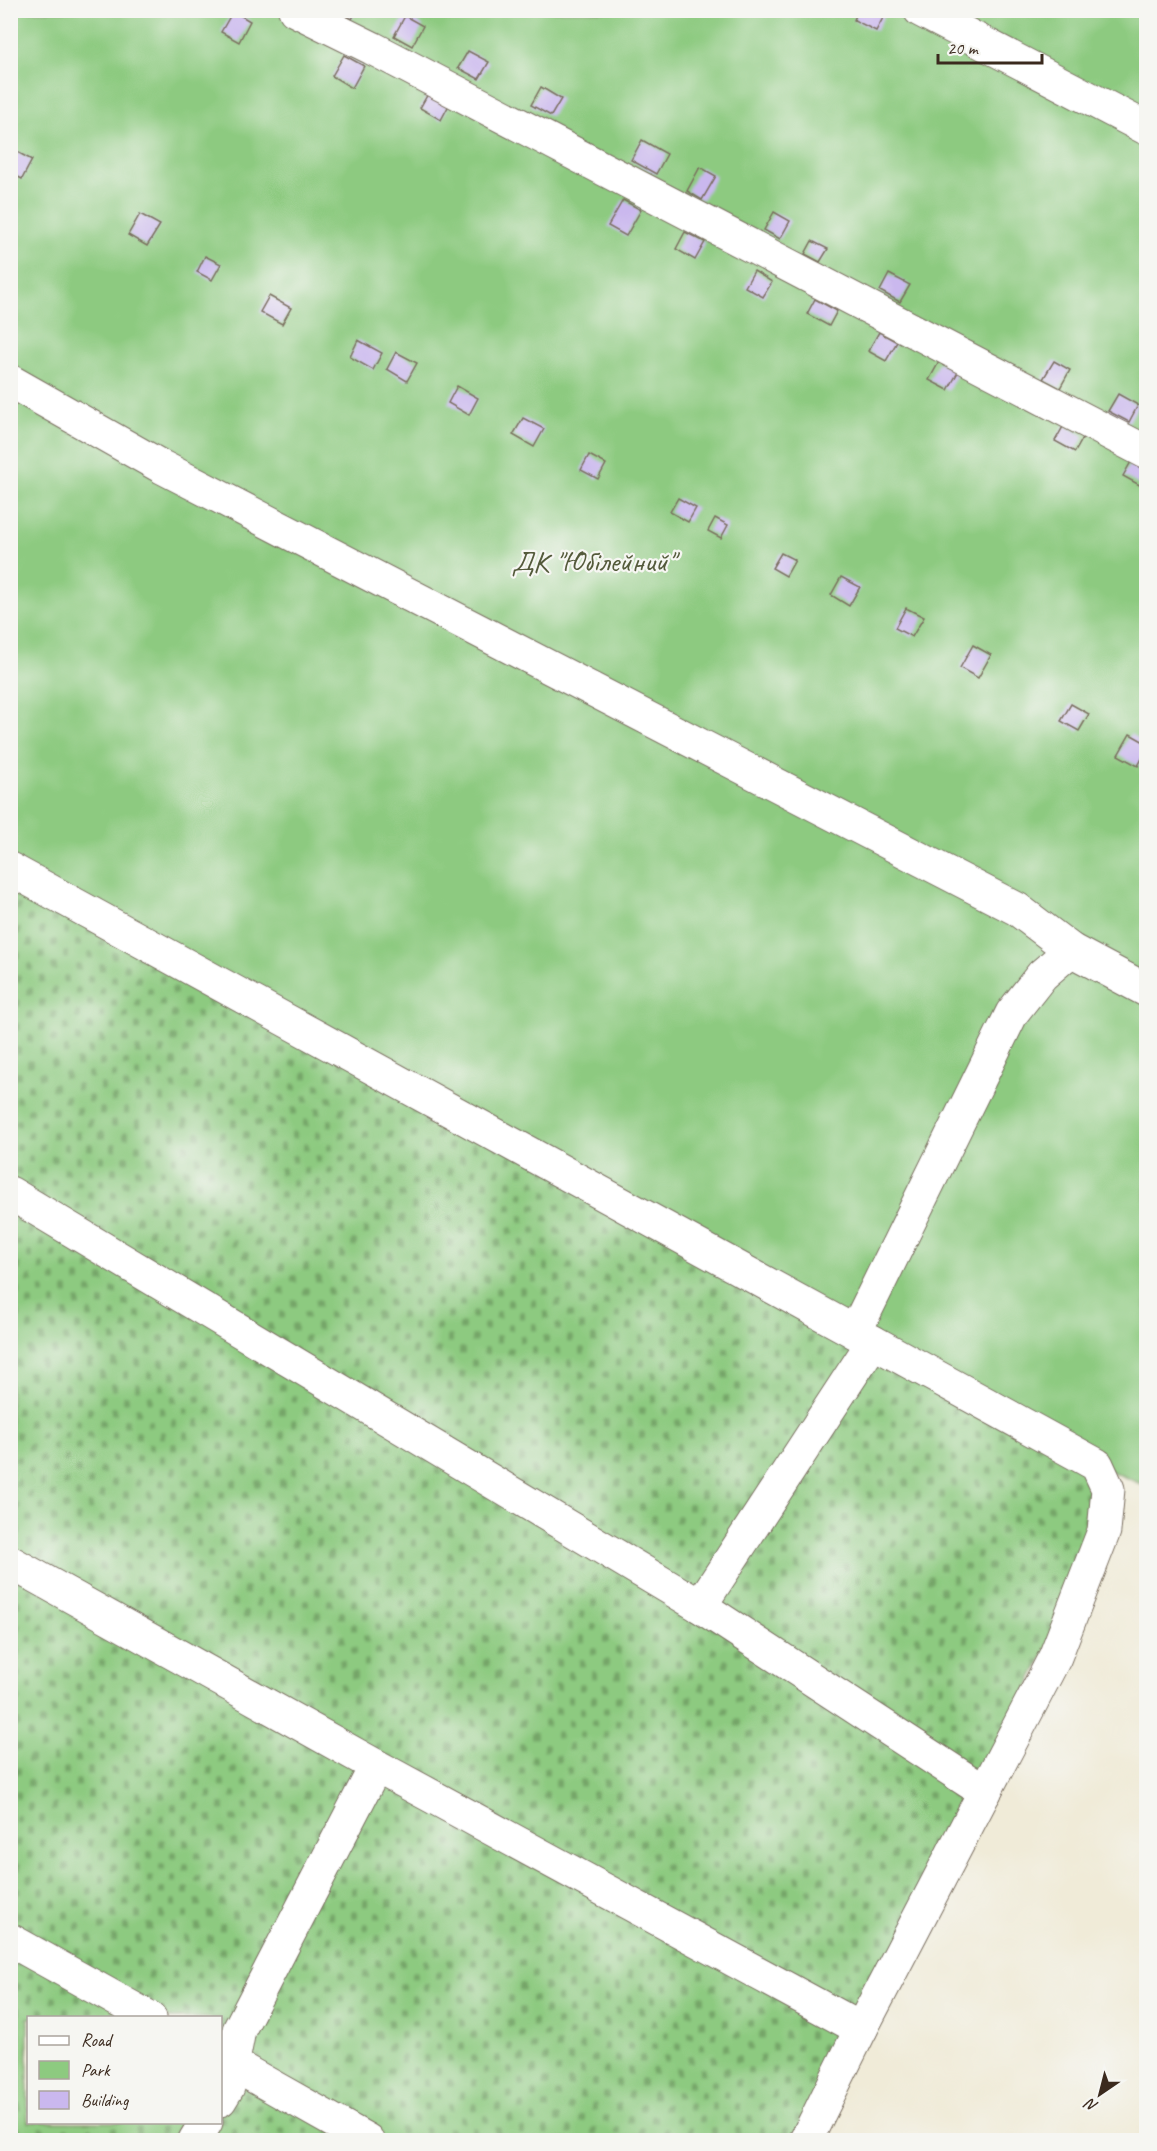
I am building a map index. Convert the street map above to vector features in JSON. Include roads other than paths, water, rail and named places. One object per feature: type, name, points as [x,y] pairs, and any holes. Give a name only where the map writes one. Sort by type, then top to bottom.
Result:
[{"type":"lane","points":[[295,10],[1146,452]]},
{"type":"lane","points":[[920,10],[1146,128]]},
{"type":"lane","points":[[10,381],[162,467],[1017,909],[1071,950],[1146,990]]},
{"type":"lane","points":[[10,869],[1097,1465],[1108,1489],[1104,1531],[1055,1657],[806,2140]]},
{"type":"lane","points":[[700,1606],[864,1337],[1012,1013],[1042,975],[1071,950]]},
{"type":"lane","points":[[10,1193],[700,1606],[985,1792]]},
{"type":"lane","points":[[10,1562],[376,1766],[861,2030]]},
{"type":"lane","points":[[222,2097],[228,2087],[227,2060],[239,2030],[376,1766]]},
{"type":"lane","points":[[10,1940],[146,2016]]},
{"type":"lane","points":[[227,2060],[367,2140]]},
{"type":"lane","points":[[195,2140],[205,2124]]},
{"type":"park label","name":"ДК \"Юбілейний\"","points":[[593,561]]}]
